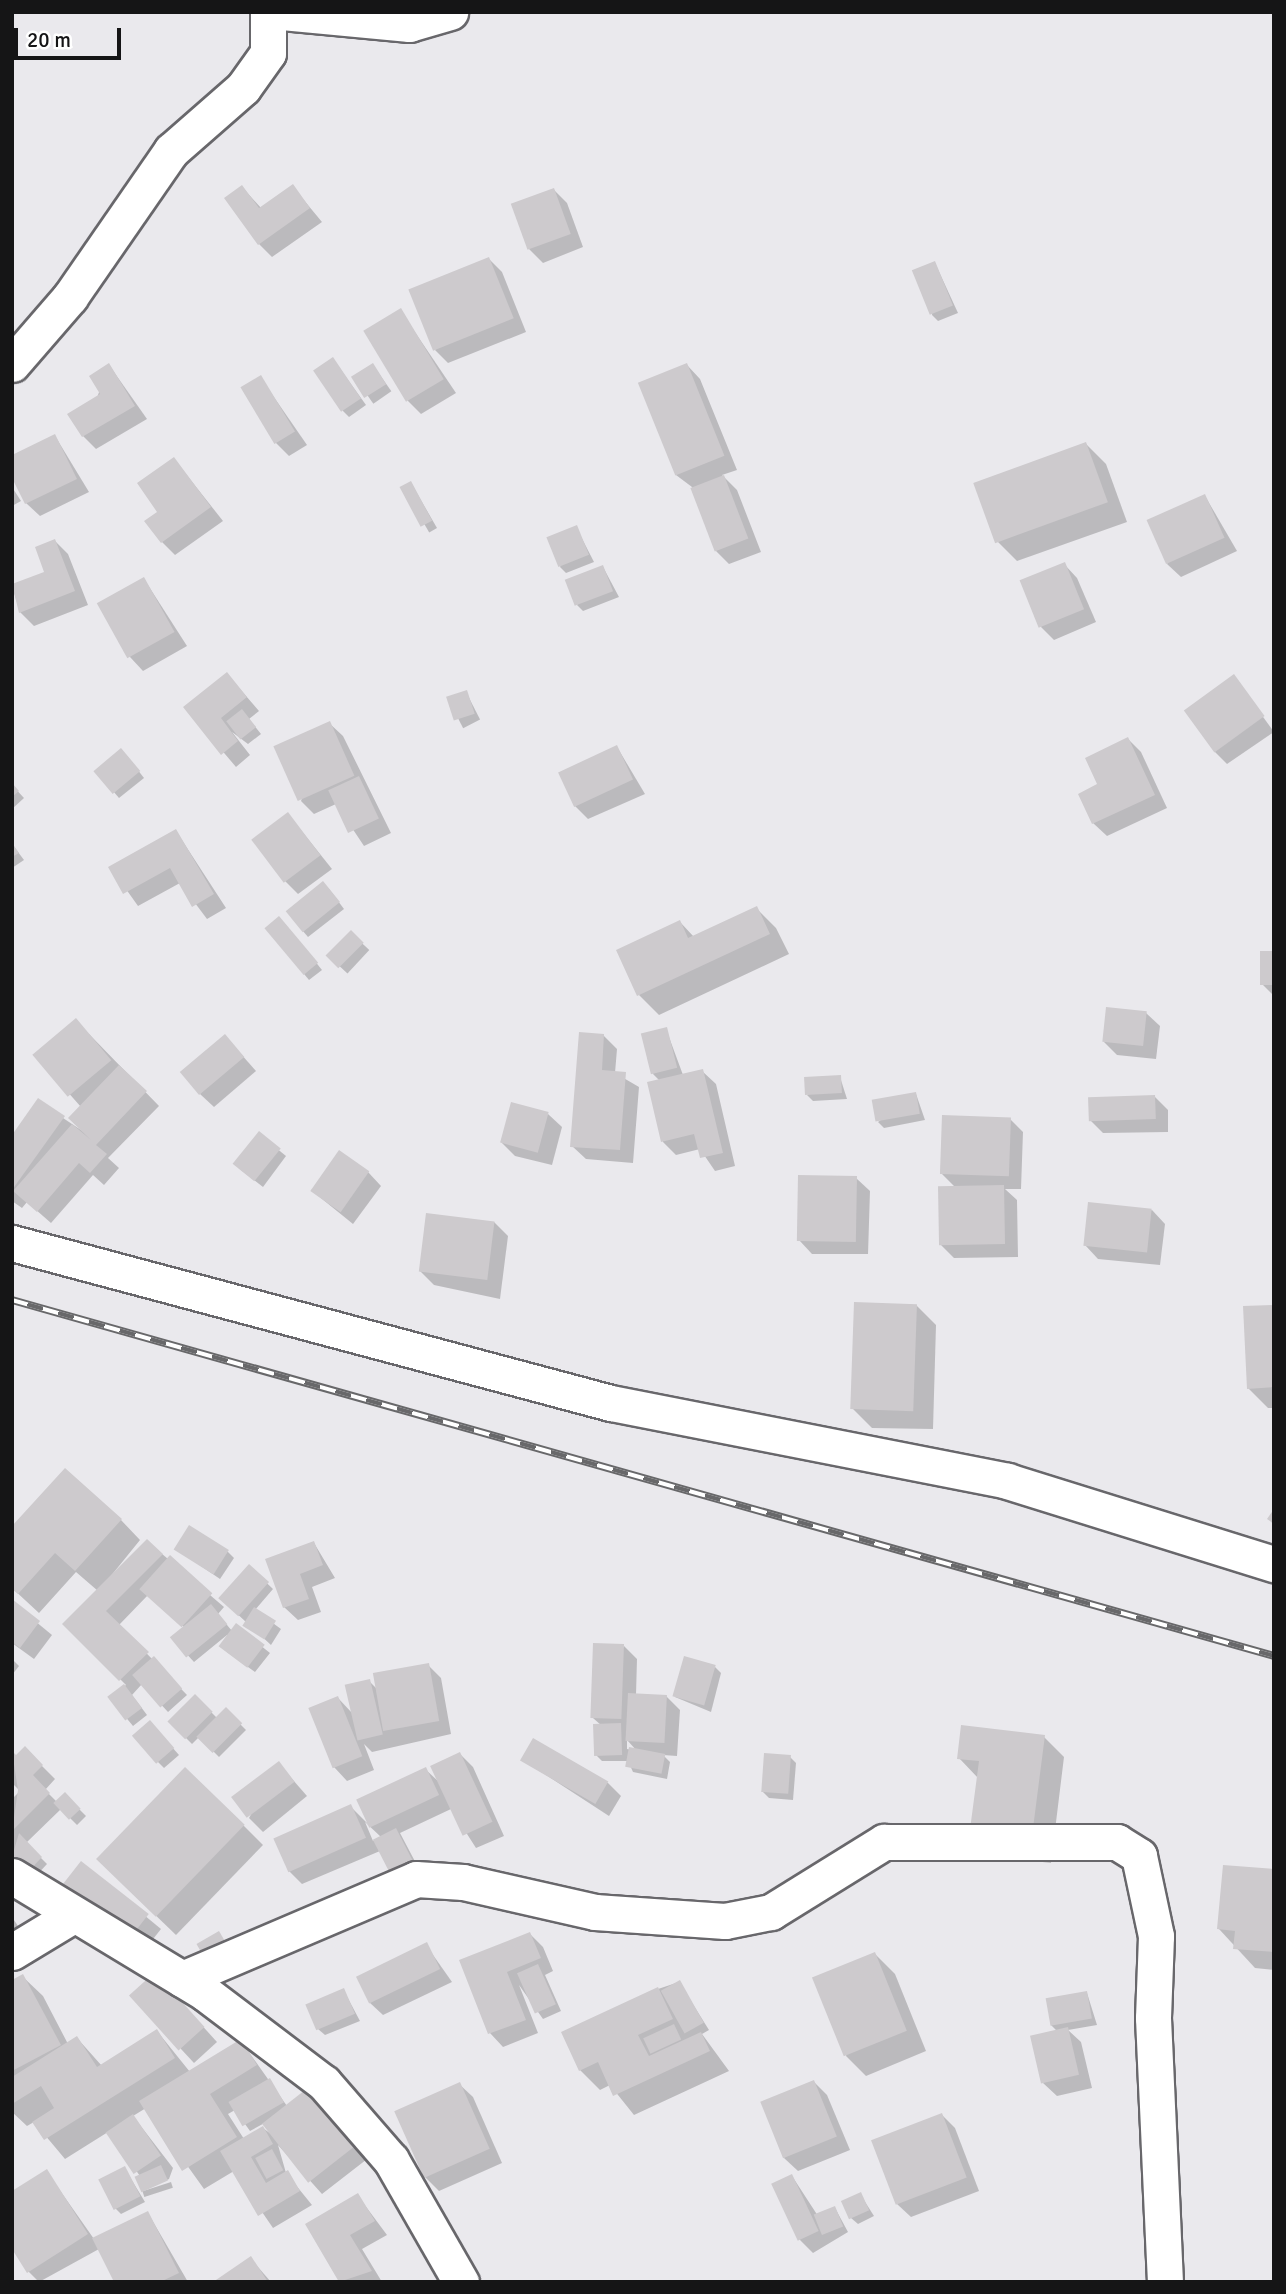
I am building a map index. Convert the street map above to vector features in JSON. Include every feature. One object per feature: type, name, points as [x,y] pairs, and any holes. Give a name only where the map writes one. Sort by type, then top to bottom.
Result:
[{"type":"street","points":[[12,364],[70,297],[171,151],[243,88],[268,53],[268,12]]},
{"type":"street","points":[[282,12],[409,24],[450,12]]},
{"type":"street","points":[[12,1243],[611,1402],[1007,1481],[1274,1564]]},
{"type":"street","points":[[182,1979],[416,1879],[463,1882],[595,1912],[725,1921],[771,1912],[884,1842],[1117,1842],[1139,1856],[1156,1936],[1153,2018],[1166,2282]]},
{"type":"street","points":[[12,1876],[261,2030],[324,2083],[391,2161],[460,2282]]},
{"type":"street","points":[[12,1952],[73,1915]]},
{"type":"building","points":[[293,184],[310,208],[258,245],[224,198],[242,185],[259,208]]},
{"type":"building","points":[[554,188],[571,234],[528,250],[511,204]]},
{"type":"building","points":[[489,257],[514,318],[433,351],[408,290]]},
{"type":"building","points":[[935,261],[953,306],[930,315],[912,270]]},
{"type":"building","points":[[401,308],[444,379],[406,402],[363,331]]},
{"type":"building","points":[[333,357],[361,398],[341,412],[313,370]]},
{"type":"building","points":[[109,363],[135,406],[82,437],[67,414],[100,394],[89,376]]},
{"type":"building","points":[[373,363],[386,384],[364,398],[351,377]]},
{"type":"building","points":[[687,363],[724,456],[675,476],[638,383]]},
{"type":"building","points":[[261,375],[295,432],[274,444],[240,387]]},
{"type":"building","points":[[55,434],[77,479],[25,504],[12,478],[12,455]]},
{"type":"building","points":[[1086,442],[1108,502],[995,543],[973,483]]},
{"type":"building","points":[[174,457],[211,507],[161,543],[144,521],[157,512],[137,483]]},
{"type":"building","points":[[724,475],[748,538],[715,551],[690,488]]},
{"type":"building","points":[[411,481],[432,521],[421,527],[400,487]]},
{"type":"building","points":[[1205,494],[1225,538],[1166,564],[1147,520]]},
{"type":"building","points":[[577,525],[589,555],[558,567],[546,537]]},
{"type":"building","points":[[55,539],[75,591],[19,613],[12,584],[44,572],[35,547]]},
{"type":"building","points":[[1065,562],[1084,609],[1039,628],[1020,580]]},
{"type":"building","points":[[603,565],[613,591],[575,606],[565,580]]},
{"type":"building","points":[[144,577],[175,632],[127,658],[97,603]]},
{"type":"building","points":[[227,672],[247,697],[221,718],[238,741],[221,755],[183,707]]},
{"type":"building","points":[[1234,674],[1265,716],[1214,753],[1184,710]]},
{"type":"building","points":[[467,690],[475,714],[454,721],[446,697]]},
{"type":"building","points":[[242,709],[256,727],[240,739],[226,721]]},
{"type":"building","points":[[330,721],[354,776],[298,801],[273,746]]},
{"type":"building","points":[[1128,737],[1155,795],[1092,824],[1078,794],[1097,784],[1085,758]]},
{"type":"building","points":[[617,745],[633,779],[574,807],[558,772]]},
{"type":"building","points":[[121,748],[140,771],[113,794],[93,771]]},
{"type":"building","points":[[359,776],[379,819],[348,833],[328,790]]},
{"type":"building","points":[[12,783],[19,791],[12,797]]},
{"type":"building","points":[[288,812],[320,855],[284,883],[251,840]]},
{"type":"building","points":[[176,829],[214,894],[192,907],[170,868],[123,894],[108,867]]},
{"type":"building","points":[[12,843],[19,853],[12,857]]},
{"type":"building","points":[[323,881],[340,902],[303,932],[286,911]]},
{"type":"building","points":[[757,906],[770,934],[637,996],[616,950],[680,920],[688,938]]},
{"type":"building","points":[[279,916],[318,963],[304,975],[264,928]]},
{"type":"building","points":[[351,930],[364,943],[338,968],[326,955]]},
{"type":"building","points":[[1260,951],[1274,951],[1274,985],[1260,985]]},
{"type":"building","points":[[1106,1007],[1147,1011],[1143,1046],[1102,1042]]},
{"type":"building","points":[[76,1018],[111,1060],[68,1097],[32,1055]]},
{"type":"building","points":[[667,1027],[677,1068],[651,1074],[641,1034]]},
{"type":"building","points":[[579,1032],[604,1034],[602,1070],[626,1072],[620,1150],[570,1147]]},
{"type":"building","points":[[225,1034],[244,1057],[199,1095],[180,1072]]},
{"type":"building","points":[[119,1065],[147,1091],[96,1145],[107,1154],[90,1173],[79,1163],[37,1212],[13,1191],[72,1124],[91,1140],[68,1118]]},
{"type":"building","points":[[703,1069],[723,1153],[700,1158],[694,1134],[661,1142],[647,1082]]},
{"type":"building","points":[[841,1075],[842,1093],[805,1095],[804,1077]]},
{"type":"building","points":[[916,1092],[920,1114],[876,1121],[872,1100]]},
{"type":"building","points":[[1155,1095],[1156,1119],[1089,1121],[1088,1097]]},
{"type":"building","points":[[38,1098],[65,1116],[12,1190],[12,1135]]},
{"type":"building","points":[[511,1102],[549,1112],[538,1153],[500,1143]]},
{"type":"building","points":[[942,1115],[1011,1117],[1009,1176],[940,1174]]},
{"type":"building","points":[[259,1131],[281,1149],[254,1181],[233,1164]]},
{"type":"building","points":[[339,1150],[369,1171],[341,1212],[310,1191]]},
{"type":"building","points":[[798,1175],[857,1176],[856,1242],[797,1241]]},
{"type":"building","points":[[1004,1185],[1005,1244],[939,1245],[938,1186]]},
{"type":"building","points":[[1088,1202],[1152,1209],[1147,1252],[1083,1246]]},
{"type":"building","points":[[426,1213],[494,1221],[487,1280],[419,1272]]},
{"type":"building","points":[[854,1302],[917,1304],[913,1411],[850,1409]]},
{"type":"building","points":[[1274,1305],[1274,1387],[1247,1389],[1243,1306]]},
{"type":"building","points":[[65,1468],[122,1519],[75,1571],[55,1553],[18,1594],[12,1589],[12,1526]]},
{"type":"building","points":[[1274,1509],[1274,1524],[1267,1519]]},
{"type":"building","points":[[189,1525],[229,1550],[213,1574],[174,1550]]},
{"type":"building","points":[[147,1539],[163,1554],[106,1611],[149,1652],[119,1681],[62,1624]]},
{"type":"building","points":[[314,1541],[323,1565],[300,1574],[309,1599],[283,1608],[265,1559]]},
{"type":"building","points":[[170,1555],[212,1593],[182,1627],[139,1589]]},
{"type":"building","points":[[249,1564],[269,1582],[238,1616],[218,1598]]},
{"type":"building","points":[[12,1599],[40,1621],[20,1648],[12,1642]]},
{"type":"building","points":[[211,1604],[227,1624],[186,1658],[170,1637]]},
{"type":"building","points":[[254,1607],[276,1621],[264,1639],[242,1626]]},
{"type":"building","points":[[236,1623],[265,1645],[247,1668],[219,1646]]},
{"type":"building","points":[[593,1643],[624,1644],[621,1719],[590,1718]]},
{"type":"building","points":[[154,1656],[182,1688],[160,1707],[132,1675]]},
{"type":"building","points":[[684,1656],[716,1665],[704,1705],[672,1696]]},
{"type":"building","points":[[429,1663],[439,1721],[383,1731],[373,1673]]},
{"type":"building","points":[[370,1679],[383,1735],[357,1740],[345,1685]]},
{"type":"building","points":[[124,1684],[142,1708],[125,1721],[107,1697]]},
{"type":"building","points":[[628,1693],[667,1695],[664,1743],[625,1741]]},
{"type":"building","points":[[195,1694],[213,1712],[185,1739],[167,1722]]},
{"type":"building","points":[[338,1696],[362,1756],[333,1768],[308,1708]]},
{"type":"building","points":[[226,1707],[242,1723],[213,1753],[196,1737]]},
{"type":"building","points":[[150,1720],[174,1748],[156,1764],[132,1736]]},
{"type":"building","points":[[621,1723],[622,1755],[594,1756],[593,1724]]},
{"type":"building","points":[[961,1725],[1045,1735],[1031,1844],[969,1837],[979,1761],[957,1759]]},
{"type":"building","points":[[533,1738],[608,1782],[595,1804],[520,1761]]},
{"type":"building","points":[[25,1746],[43,1765],[33,1775],[50,1793],[12,1831],[18,1790],[12,1751],[16,1755]]},
{"type":"building","points":[[629,1747],[665,1754],[662,1774],[625,1767]]},
{"type":"building","points":[[460,1752],[493,1822],[463,1836],[430,1766]]},
{"type":"building","points":[[764,1753],[791,1755],[788,1794],[761,1792]]},
{"type":"building","points":[[279,1761],[295,1782],[247,1818],[231,1797]]},
{"type":"building","points":[[185,1767],[245,1825],[156,1917],[96,1859]]},
{"type":"building","points":[[426,1767],[439,1795],[369,1828],[356,1800]]},
{"type":"building","points":[[65,1792],[81,1809],[69,1820],[53,1803]]},
{"type":"building","points":[[351,1804],[366,1838],[288,1872],[273,1839]]},
{"type":"building","points":[[396,1828],[414,1863],[391,1875],[373,1840]]},
{"type":"building","points":[[19,1833],[42,1857],[28,1872],[12,1857]]},
{"type":"building","points":[[81,1861],[149,1914],[128,1940],[61,1887]]},
{"type":"building","points":[[1223,1865],[1274,1869],[1274,1952],[1233,1949],[1235,1931],[1217,1929]]},
{"type":"building","points":[[219,1931],[230,1950],[207,1963],[196,1944]]},
{"type":"building","points":[[530,1932],[541,1958],[507,1972],[526,2020],[488,2034],[459,1960]]},
{"type":"building","points":[[427,1942],[440,1969],[369,2004],[356,1977]]},
{"type":"building","points":[[875,1952],[907,2031],[844,2056],[812,1977]]},
{"type":"building","points":[[538,1964],[556,2004],[535,2014],[517,1973]]},
{"type":"building","points":[[155,1972],[205,2027],[179,2050],[129,1995]]},
{"type":"building","points":[[23,1974],[61,2045],[12,2071],[12,1980]]},
{"type":"building","points":[[680,1980],[704,2023],[685,2034],[661,1991]]},
{"type":"building","points":[[658,1987],[673,2019],[638,2035],[649,2056],[701,2032],[710,2051],[613,2096],[598,2062],[579,2071],[561,2032]]},
{"type":"building","points":[[344,1988],[355,2014],[316,2030],[305,2004]]},
{"type":"building","points":[[1087,1991],[1092,2019],[1051,2026],[1046,1998]]},
{"type":"building","points":[[674,2024],[681,2039],[650,2054],[643,2038]]},
{"type":"building","points":[[1068,2027],[1079,2075],[1041,2084],[1030,2036]]},
{"type":"building","points":[[157,2029],[175,2058],[44,2140],[32,2122],[54,2108],[41,2086],[12,2104],[12,2077],[77,2036],[97,2067]]},
{"type":"building","points":[[241,2039],[257,2065],[210,2094],[237,2137],[182,2171],[139,2101]]},
{"type":"building","points":[[270,2078],[284,2102],[242,2126],[228,2102]]},
{"type":"building","points":[[814,2080],[837,2137],[783,2158],[760,2102]]},
{"type":"building","points":[[460,2082],[490,2149],[424,2178],[394,2111]]},
{"type":"building","points":[[314,2083],[360,2142],[308,2183],[262,2124]]},
{"type":"building","points":[[942,2113],[967,2177],[896,2205],[871,2140]]},
{"type":"building","points":[[133,2114],[161,2155],[134,2174],[106,2132]]},
{"type":"building","points":[[263,2126],[273,2144],[251,2157],[266,2183],[288,2170],[300,2191],[258,2216],[220,2151]]},
{"type":"building","points":[[272,2149],[283,2170],[266,2179],[255,2158]]},
{"type":"building","points":[[161,2165],[168,2181],[141,2192],[135,2177]]},
{"type":"building","points":[[125,2166],[140,2196],[114,2210],[98,2180]]},
{"type":"building","points":[[47,2169],[88,2234],[27,2273],[12,2249],[12,2191]]},
{"type":"building","points":[[792,2174],[819,2231],[798,2241],[771,2184]]},
{"type":"building","points":[[861,2192],[869,2210],[849,2219],[841,2201]]},
{"type":"building","points":[[358,2193],[375,2221],[350,2235],[372,2271],[339,2282],[305,2224]]},
{"type":"building","points":[[835,2206],[843,2226],[822,2235],[814,2215]]},
{"type":"building","points":[[148,2211],[179,2273],[160,2282],[114,2282],[92,2238]]},
{"type":"building","points":[[251,2256],[268,2282],[213,2282]]},
{"type":"railway","points":[[12,1300],[1274,1656]]}]
